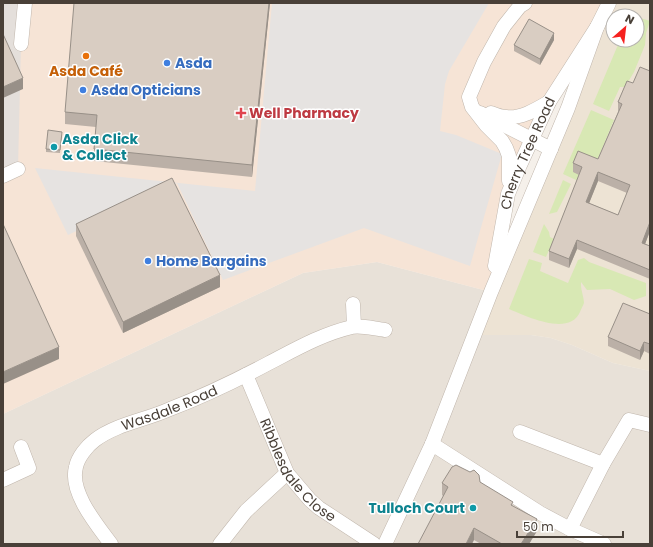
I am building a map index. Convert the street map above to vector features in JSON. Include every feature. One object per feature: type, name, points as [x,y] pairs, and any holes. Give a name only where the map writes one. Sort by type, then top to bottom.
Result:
[{"type":"street","points":[[21,44],[25,3]]},
{"type":"street","points":[[508,194],[509,156],[502,140],[486,125],[475,110],[469,97],[484,62],[504,26],[511,15],[525,3]]},
{"type":"street","name":"Cherry Tree Road","points":[[491,292],[508,194],[549,102],[596,27],[609,3]]},
{"type":"street","name":"Cherry Tree Road","points":[[385,544],[432,444],[491,292],[568,108],[596,27]]},
{"type":"street","points":[[475,110],[508,117],[530,112],[549,102]]},
{"type":"street","points":[[475,110],[530,143]]},
{"type":"street","points":[[486,125],[549,152]]},
{"type":"street","points":[[3,176],[18,169]]},
{"type":"street","points":[[353,304],[354,326]]},
{"type":"street","name":"Wasdale Road","points":[[111,544],[84,504],[75,482],[74,474],[76,465],[83,452],[94,440],[110,431],[170,410],[246,375],[323,336],[354,326],[385,330]]},
{"type":"street","name":"Ribblesdale Close","points":[[246,375],[287,473],[310,500],[319,508],[374,544]]},
{"type":"street","points":[[570,530],[603,464],[629,420],[650,424]]},
{"type":"street","points":[[520,432],[603,464]]},
{"type":"street","points":[[432,444],[540,513],[570,530],[604,544]]},
{"type":"street","points":[[3,480],[29,468],[21,447]]},
{"type":"street","points":[[220,544],[246,511],[287,473]]},
{"type":"shaded area","points":[[3,3],[25,3],[21,44],[18,169],[3,176]]},
{"type":"shaded area","points":[[25,3],[609,3],[520,165],[491,292],[377,262],[303,273],[3,414],[3,176],[21,44]]},
{"type":"shaded area","points":[[272,3],[489,3],[449,71],[445,84],[440,131],[456,135],[502,154],[470,266],[364,228],[223,280],[177,183],[68,235],[35,168],[255,191]]},
{"type":"shaded area","points":[[609,3],[650,3],[650,371],[613,363],[572,345],[551,338],[531,335],[474,335],[605,13],[605,48],[645,48],[645,8],[607,8]]},
{"type":"shaded area","points":[[377,262],[491,292],[531,335],[551,338],[572,345],[613,363],[650,371],[650,544],[3,544],[3,414],[303,273]]},
{"type":"green space","points":[[645,19],[650,21],[646,33],[645,45]]},
{"type":"green space","points":[[617,48],[644,48],[634,72],[625,87],[620,87],[609,111],[593,104]]},
{"type":"green space","points":[[591,110],[614,120],[587,185],[563,174]]},
{"type":"green space","points":[[563,180],[571,184],[557,212],[549,214]]},
{"type":"green space","points":[[544,224],[550,237],[554,239],[546,257],[533,252]]},
{"type":"green space","points":[[584,258],[589,262],[646,283],[646,296],[634,300],[610,289],[587,290],[581,282],[584,303],[580,312],[574,319],[567,323],[557,324],[536,320],[509,309],[529,259],[542,263],[540,271],[568,283],[578,260]]},
{"type":"building","name":"Asda","points":[[74,3],[269,3],[252,165],[94,149],[97,115],[65,112]]},
{"type":"building","points":[[529,19],[554,33],[540,59],[514,45]]},
{"type":"building","points":[[3,34],[23,78],[3,87]]},
{"type":"building","points":[[640,67],[650,71],[650,222],[642,243],[650,246],[650,270],[577,240],[569,259],[549,251],[582,167],[573,163],[578,151],[598,159],[622,104],[618,102],[627,81],[633,83]],"holes":[[[598,172],[630,185],[618,215],[586,202]]]},
{"type":"building","name":"Asda Click & Collect","points":[[48,130],[62,132],[60,150],[46,149]]},
{"type":"building","name":"Home Bargains","points":[[172,178],[220,275],[123,322],[76,224]]},
{"type":"building","points":[[3,224],[59,347],[3,372]]},
{"type":"building","points":[[623,303],[650,314],[650,344],[644,342],[640,351],[608,337]]},
{"type":"building","name":"Tulloch Court","points":[[456,465],[470,472],[474,470],[479,475],[480,482],[513,502],[511,505],[537,519],[521,544],[502,544],[474,528],[466,544],[418,544],[448,487],[442,483],[452,467]]},
{"type":"place","name":"Asda Café","points":[[86,56]]},
{"type":"place","name":"Asda","points":[[167,63]]},
{"type":"place","name":"Asda Opticians","points":[[83,90]]},
{"type":"place","name":"Well Pharmacy","points":[[241,113]]},
{"type":"place","name":"Asda Click & Collect","points":[[54,147]]},
{"type":"place","name":"Home Bargains","points":[[148,261]]},
{"type":"place","name":"Tulloch Court","points":[[473,508]]}]
